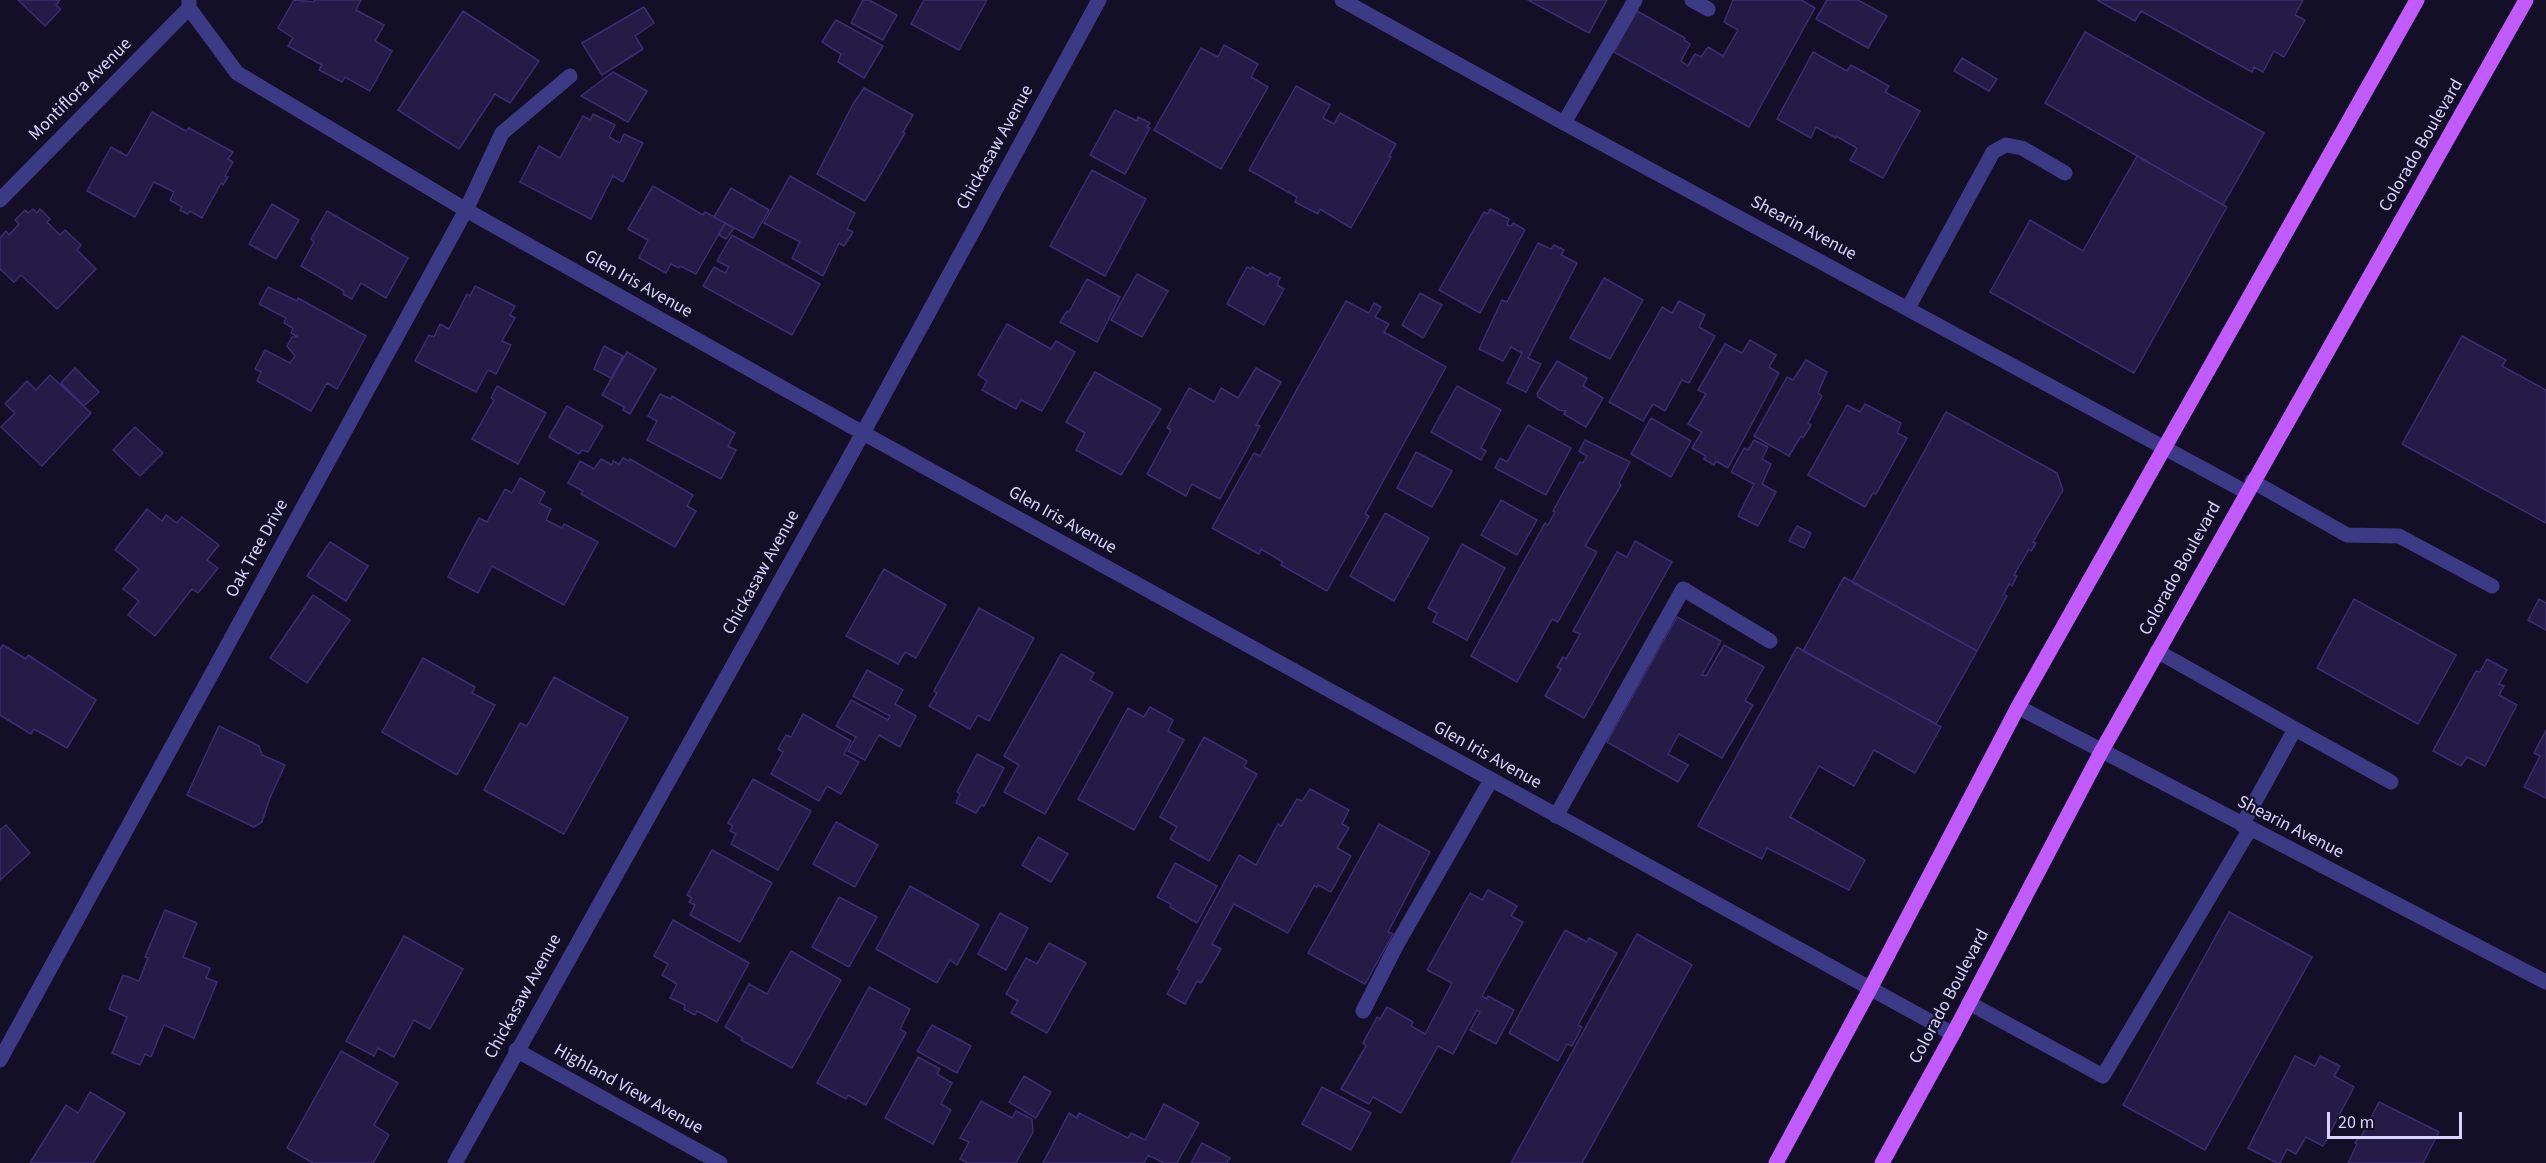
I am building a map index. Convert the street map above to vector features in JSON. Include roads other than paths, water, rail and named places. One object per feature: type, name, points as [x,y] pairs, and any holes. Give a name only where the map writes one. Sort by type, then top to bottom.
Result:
[{"type":"main road","points":[[1776,1163],[2018,707],[2417,0]]},
{"type":"main road","name":"Colorado Boulevard","points":[[1882,1163],[1953,1034],[2101,752],[2249,486],[2526,0]]},
{"type":"street","name":"Chickasaw Avenue","points":[[455,1163],[516,1050],[863,434],[1099,0]]},
{"type":"street","name":"Shearin Avenue","points":[[1342,0],[1564,123],[2163,447],[2249,486],[2347,535],[2399,536],[2492,586]]},
{"type":"street","points":[[1564,123],[1635,0]]},
{"type":"street","points":[[1692,0],[1708,9]]},
{"type":"street","name":"Glen Iris Avenue","points":[[189,4],[237,74],[466,210],[863,434],[1953,1034]]},
{"type":"street","name":"Montiflora Avenue","points":[[0,200],[189,4]]},
{"type":"street","name":"Oak Tree Drive","points":[[0,1060],[466,210],[502,133],[570,76]]},
{"type":"street","points":[[1908,308],[1993,152],[2006,145],[2022,148],[2065,173]]},
{"type":"street","points":[[1556,816],[1683,590],[1770,641]]},
{"type":"street","points":[[2157,651],[2391,782]]},
{"type":"street","name":"Shearin Avenue","points":[[2018,707],[2546,982]]},
{"type":"street","points":[[1969,1003],[2103,1076],[2246,827],[2295,729]]},
{"type":"street","points":[[1363,1011],[1396,946],[1491,780]]},
{"type":"street","name":"Highland View Avenue","points":[[516,1050],[720,1163]]}]
